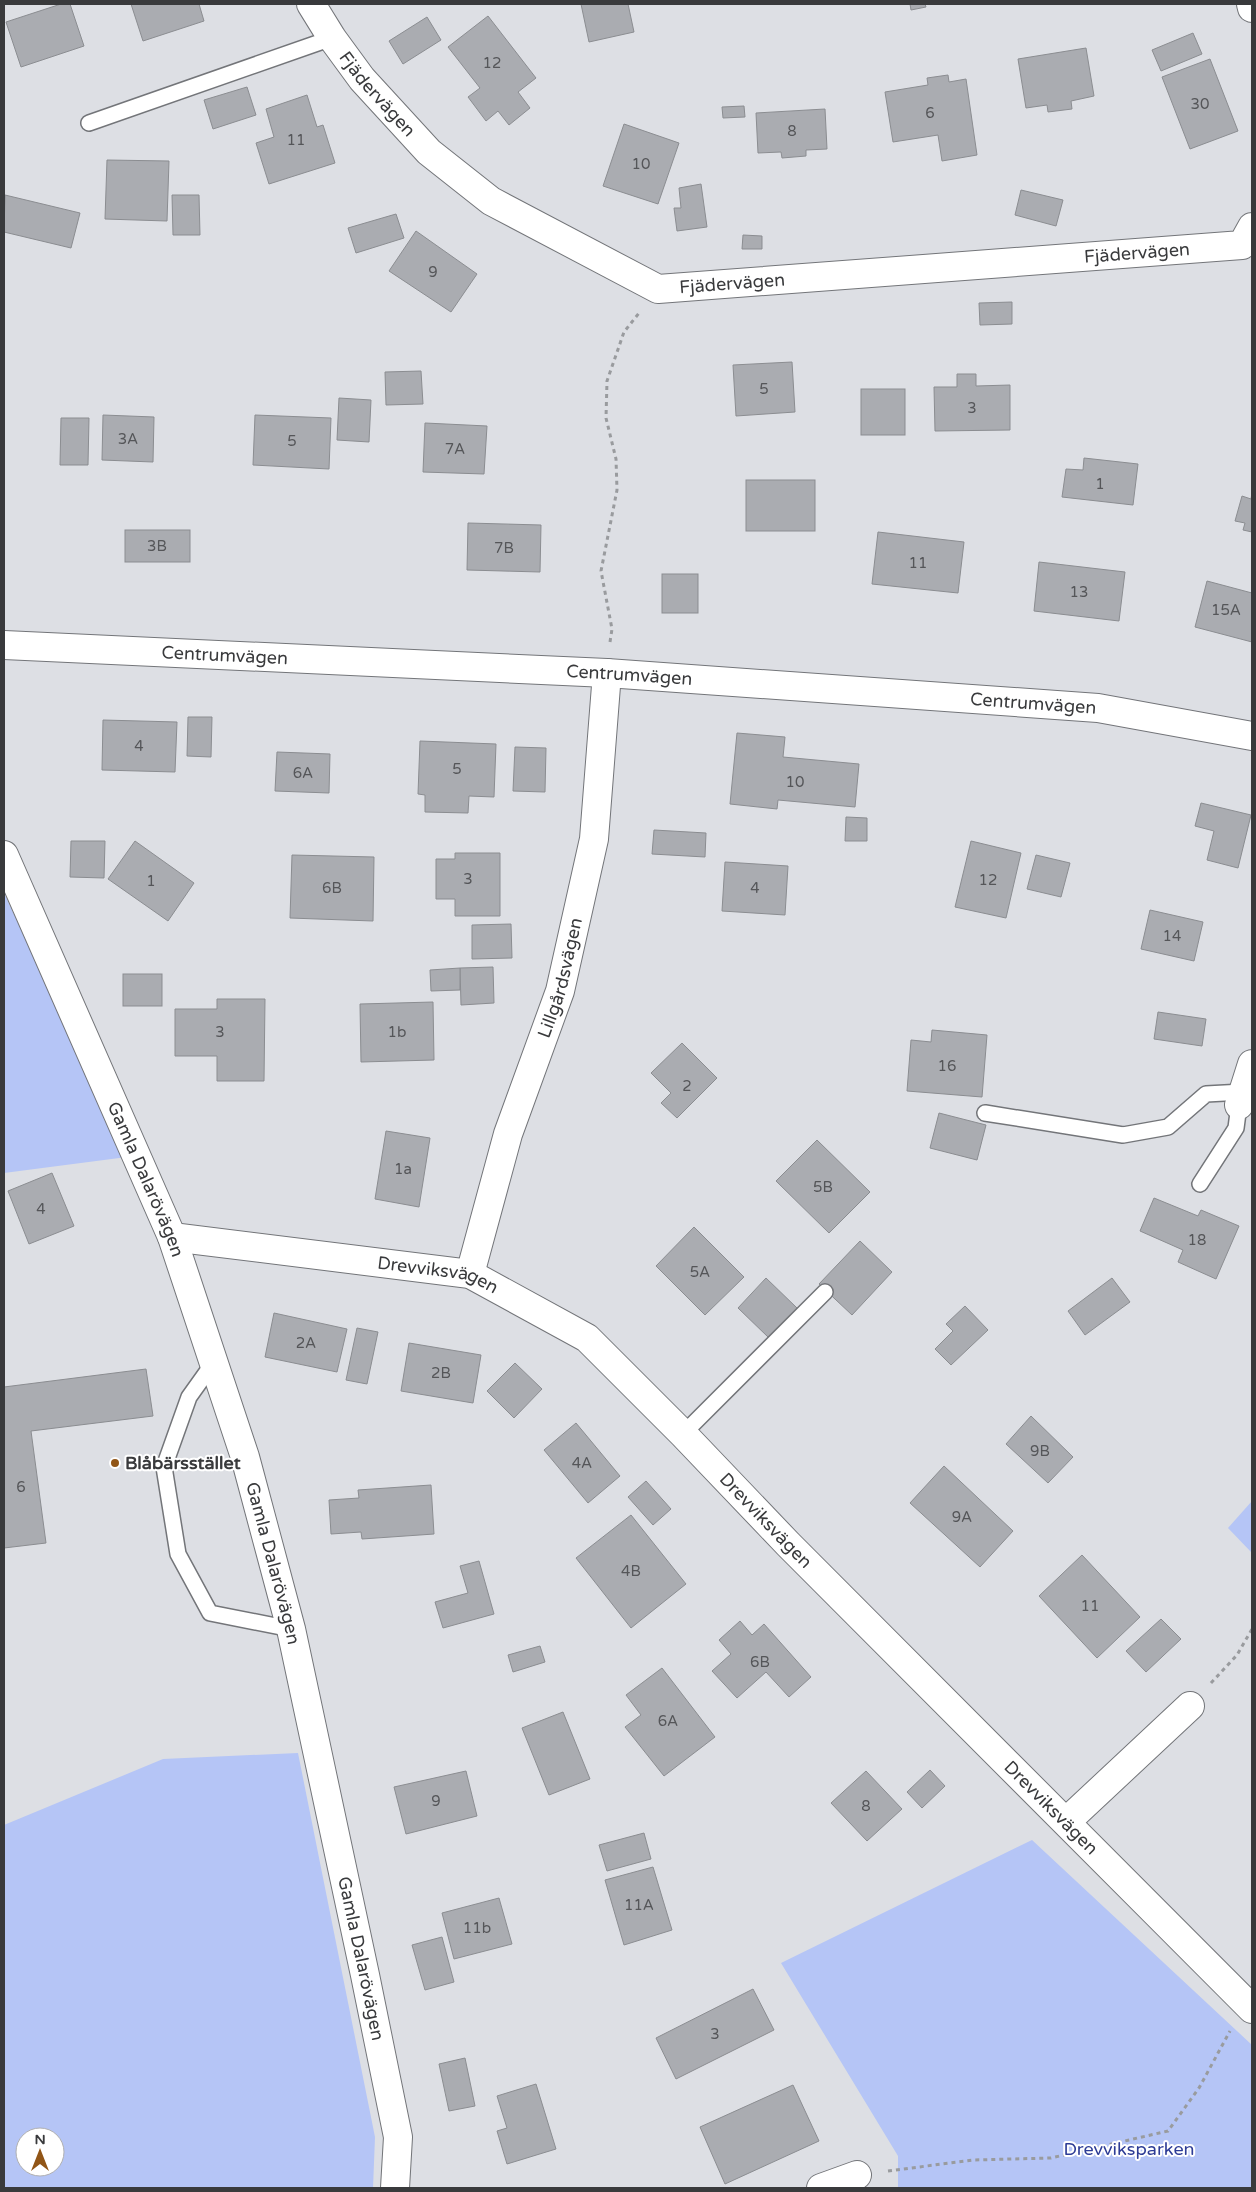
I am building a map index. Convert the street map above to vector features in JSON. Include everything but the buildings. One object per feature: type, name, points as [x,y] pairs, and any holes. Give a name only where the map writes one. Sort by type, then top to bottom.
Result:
[{"type":"street","name":"Fjädervägen","points":[[311,4],[332,38],[362,79],[429,152],[491,201],[658,290],[1242,245],[1252,227]]},
{"type":"street","points":[[1251,4],[1252,8]]},
{"type":"street","name":"Centrumvägen","points":[[4,645],[607,673],[1098,708],[1252,736]]},
{"type":"street","name":"Lillgårdsvägen","points":[[470,1274],[508,1134],[560,991],[594,839],[607,673]]},
{"type":"street","name":"Gamla Dalarövägen","points":[[4,855],[172,1237],[245,1456],[291,1629],[398,2137],[395,2188]]},
{"type":"street","points":[[1245,1098],[1252,1064]]},
{"type":"street","name":"Drevviksvägen","points":[[172,1237],[470,1274],[587,1338],[683,1434],[788,1544],[1249,2005]]},
{"type":"street","points":[[1066,1821],[1190,1706]]},
{"type":"street","points":[[821,2188],[856,2175]]},
{"type":"lane","points":[[90,124],[332,38]]},
{"type":"lane","points":[[985,1113],[1123,1136],[1168,1127],[1206,1094],[1245,1098],[1236,1128],[1200,1184]]},
{"type":"lane","points":[[683,1434],[825,1292]]},
{"type":"lane","points":[[214,1362],[189,1397],[164,1467],[178,1554],[210,1613],[291,1629]]},
{"type":"path","points":[[607,673],[612,629],[600,572],[617,490],[616,460],[606,418],[607,381],[624,332],[658,290]]},
{"type":"path","points":[[1190,1706],[1237,1655],[1252,1629]]},
{"type":"path","points":[[856,2175],[973,2160],[1051,2158],[1168,2131],[1199,2088],[1249,2005]]},
{"type":"green space","points":[[4,893],[127,1157],[4,1173]]},
{"type":"green space","points":[[1252,1501],[1252,1553],[1228,1528]]},
{"type":"green space","points":[[298,1753],[375,2137],[373,2188],[4,2188],[4,1825],[163,1759]]},
{"type":"green space","name":"Drevviksparken","points":[[1032,1840],[1252,2045],[1252,2188],[898,2188],[898,2156],[781,1963]]},
{"type":"place","name":"Blåbärsstället","points":[[115,1463]]}]
